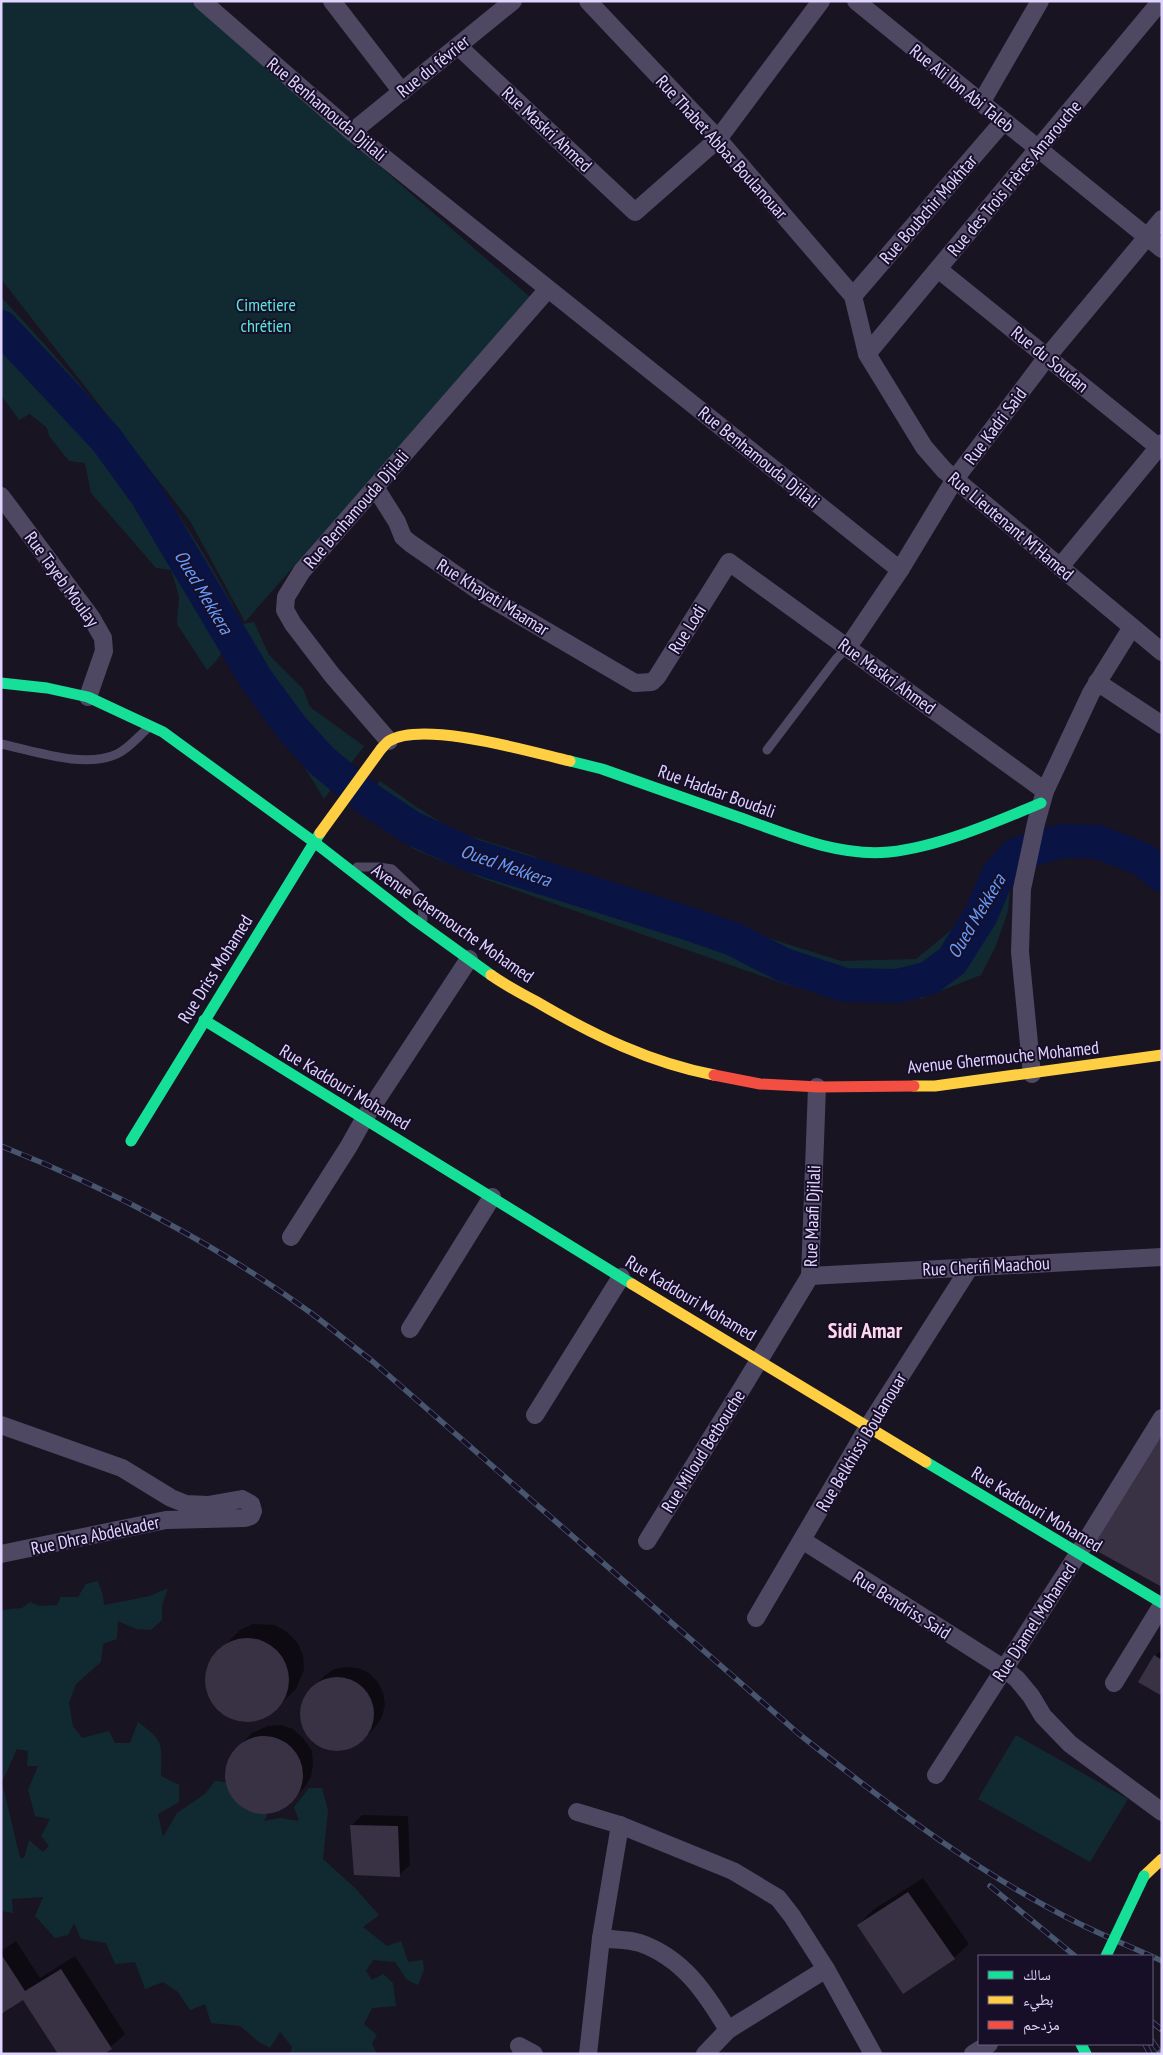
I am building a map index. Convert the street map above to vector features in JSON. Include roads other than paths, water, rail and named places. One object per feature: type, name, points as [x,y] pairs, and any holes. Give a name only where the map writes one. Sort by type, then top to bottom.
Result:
[{"type":"street","name":"Rue Benhamouda Djilali","points":[[202,1],[352,132],[900,570]]},
{"type":"street","points":[[332,1],[402,92]]},
{"type":"street","name":"Rue du février","points":[[352,132],[513,1]]},
{"type":"street","name":"Rue Thabet Abbas Boulanouar","points":[[588,1],[718,139],[853,296]]},
{"type":"street","points":[[718,139],[822,1]]},
{"type":"street","name":"Rue Ali Ibn Abi Taleb","points":[[856,1],[1162,250]]},
{"type":"street","points":[[981,103],[1040,1]]},
{"type":"street","name":"Rue des Trois Frères Amarouche","points":[[868,354],[1161,1]]},
{"type":"street","name":"Rue Maskri Ahmed","points":[[458,46],[635,212],[718,139]]},
{"type":"street","name":"Rue Boubchir Mokhtar","points":[[853,296],[1003,122]]},
{"type":"street","name":"Rue Kadri Said","points":[[848,647],[900,570],[954,479],[1047,357],[1162,219]]},
{"type":"street","name":"Rue du Soudan","points":[[938,269],[1161,447]]},
{"type":"street","name":"Rue Benhamouda Djilali","points":[[385,745],[294,624],[285,610],[286,597],[302,571],[548,289]]},
{"type":"street","name":"Rue Lieutenant M'Hamed","points":[[853,296],[868,354],[924,447],[954,479],[1162,652]]},
{"type":"street","points":[[1060,567],[1161,447]]},
{"type":"street","name":"Rue Khayati Maamar","points":[[374,488],[397,522],[403,537],[410,543],[485,595],[635,682]]},
{"type":"street","name":"Rue Tayeb Moulay","points":[[1,496],[91,617],[103,638],[104,651],[88,697]]},
{"type":"street","name":"Rue Maskri Ahmed","points":[[729,562],[848,647],[1043,797]]},
{"type":"street","name":"Rue Lodi","points":[[635,682],[652,682],[657,676],[729,562]]},
{"type":"street","points":[[1032,1074],[1020,952],[1022,889],[1036,823],[1043,797],[1097,682],[1132,627]]},
{"type":"street","points":[[1097,682],[1162,725]]},
{"type":"street","name":"Avenue Ghermouche Mohamed","points":[[1,683],[47,688],[88,697],[163,732],[314,842],[423,927],[495,978],[573,1023],[630,1050],[683,1069],[760,1084],[817,1087],[935,1086],[1162,1055]]},
{"type":"street","name":"Rue Haddar Boudali","points":[[385,745],[400,737],[424,734],[473,738],[593,767],[800,839],[847,850],[889,852],[926,844],[986,826],[1043,797]]},
{"type":"street","name":"Rue Driss Mohamed","points":[[131,1141],[314,842],[385,745]]},
{"type":"street","points":[[291,1237],[364,1119],[469,960]]},
{"type":"street","name":"Rue Kaddouri Mohamed","points":[[204,1020],[574,1249],[1162,1604]]},
{"type":"street","name":"Rue Maafi Djilali","points":[[759,1360],[810,1276],[817,1087]]},
{"type":"street","points":[[410,1329],[492,1197]]},
{"type":"street","name":"Rue Cherifi Maachou","points":[[810,1276],[1162,1257]]},
{"type":"street","name":"Rue Belkhissi Boulanouar","points":[[756,1618],[868,1427],[970,1267]]},
{"type":"street","points":[[535,1415],[621,1277]]},
{"type":"street","name":"Rue Miloud Betbouche","points":[[647,1541],[759,1360]]},
{"type":"street","name":"Rue Djamel Mohamed","points":[[936,1775],[1078,1554],[1162,1418]]},
{"type":"street","name":"Rue Dhra Abdelkader","points":[[1,1425],[122,1468],[182,1508],[166,1520],[1,1554]]},
{"type":"street","name":"Rue Bendriss Said","points":[[802,1540],[1004,1668],[1017,1679],[1031,1696],[1043,1716],[1070,1744],[1162,1812]]},
{"type":"street","points":[[1114,1683],[1162,1604]]},
{"type":"street","points":[[576,1812],[620,1825],[733,1871],[778,1898],[792,1916],[826,1969],[873,2054]]},
{"type":"street","points":[[588,2054],[602,1938],[620,1825]]},
{"type":"street","points":[[1106,1955],[1144,1876],[1162,1859]]},
{"type":"street","points":[[602,1938],[639,1942],[667,1956],[686,1970],[703,1990],[728,2030]]},
{"type":"street","points":[[704,2054],[728,2030],[826,1969]]},
{"type":"street","points":[[973,2054],[987,2045]]},
{"type":"lane","points":[[767,750],[836,659],[848,647]]},
{"type":"lane","points":[[1,744],[70,759],[106,758],[119,753],[150,726]]},
{"type":"lane","points":[[347,868],[379,866],[392,869],[416,892],[422,907],[423,927]]},
{"type":"waterway","name":"Oued Mekkera","points":[[1,327],[106,439],[146,494],[256,679],[292,728],[322,761],[371,801],[412,828],[473,856],[687,923],[733,939],[784,965],[845,985],[897,986],[929,978],[952,961],[981,915],[998,875],[1017,854],[1063,841],[1098,842],[1142,859],[1162,875]]},
{"type":"railway","points":[[1,1146],[122,1199],[200,1241],[311,1313],[371,1360],[799,1734],[866,1786],[934,1836],[1004,1882],[1078,1923],[1148,1955]]},
{"type":"railway","points":[[990,1886],[1074,1955]]},
{"type":"railway","points":[[1153,1957],[1162,1961]]},
{"type":"railway","points":[[1153,2023],[1162,2030]]},
{"type":"railway","points":[[1153,2042],[1161,2054]]},
{"type":"railway","points":[[1146,2045],[1150,2054]]},
{"type":"district","name":"Sidi Amar","points":[[865,1330]]},
{"type":"park label","name":"Cimetiere chrétien","points":[[266,314]]}]
